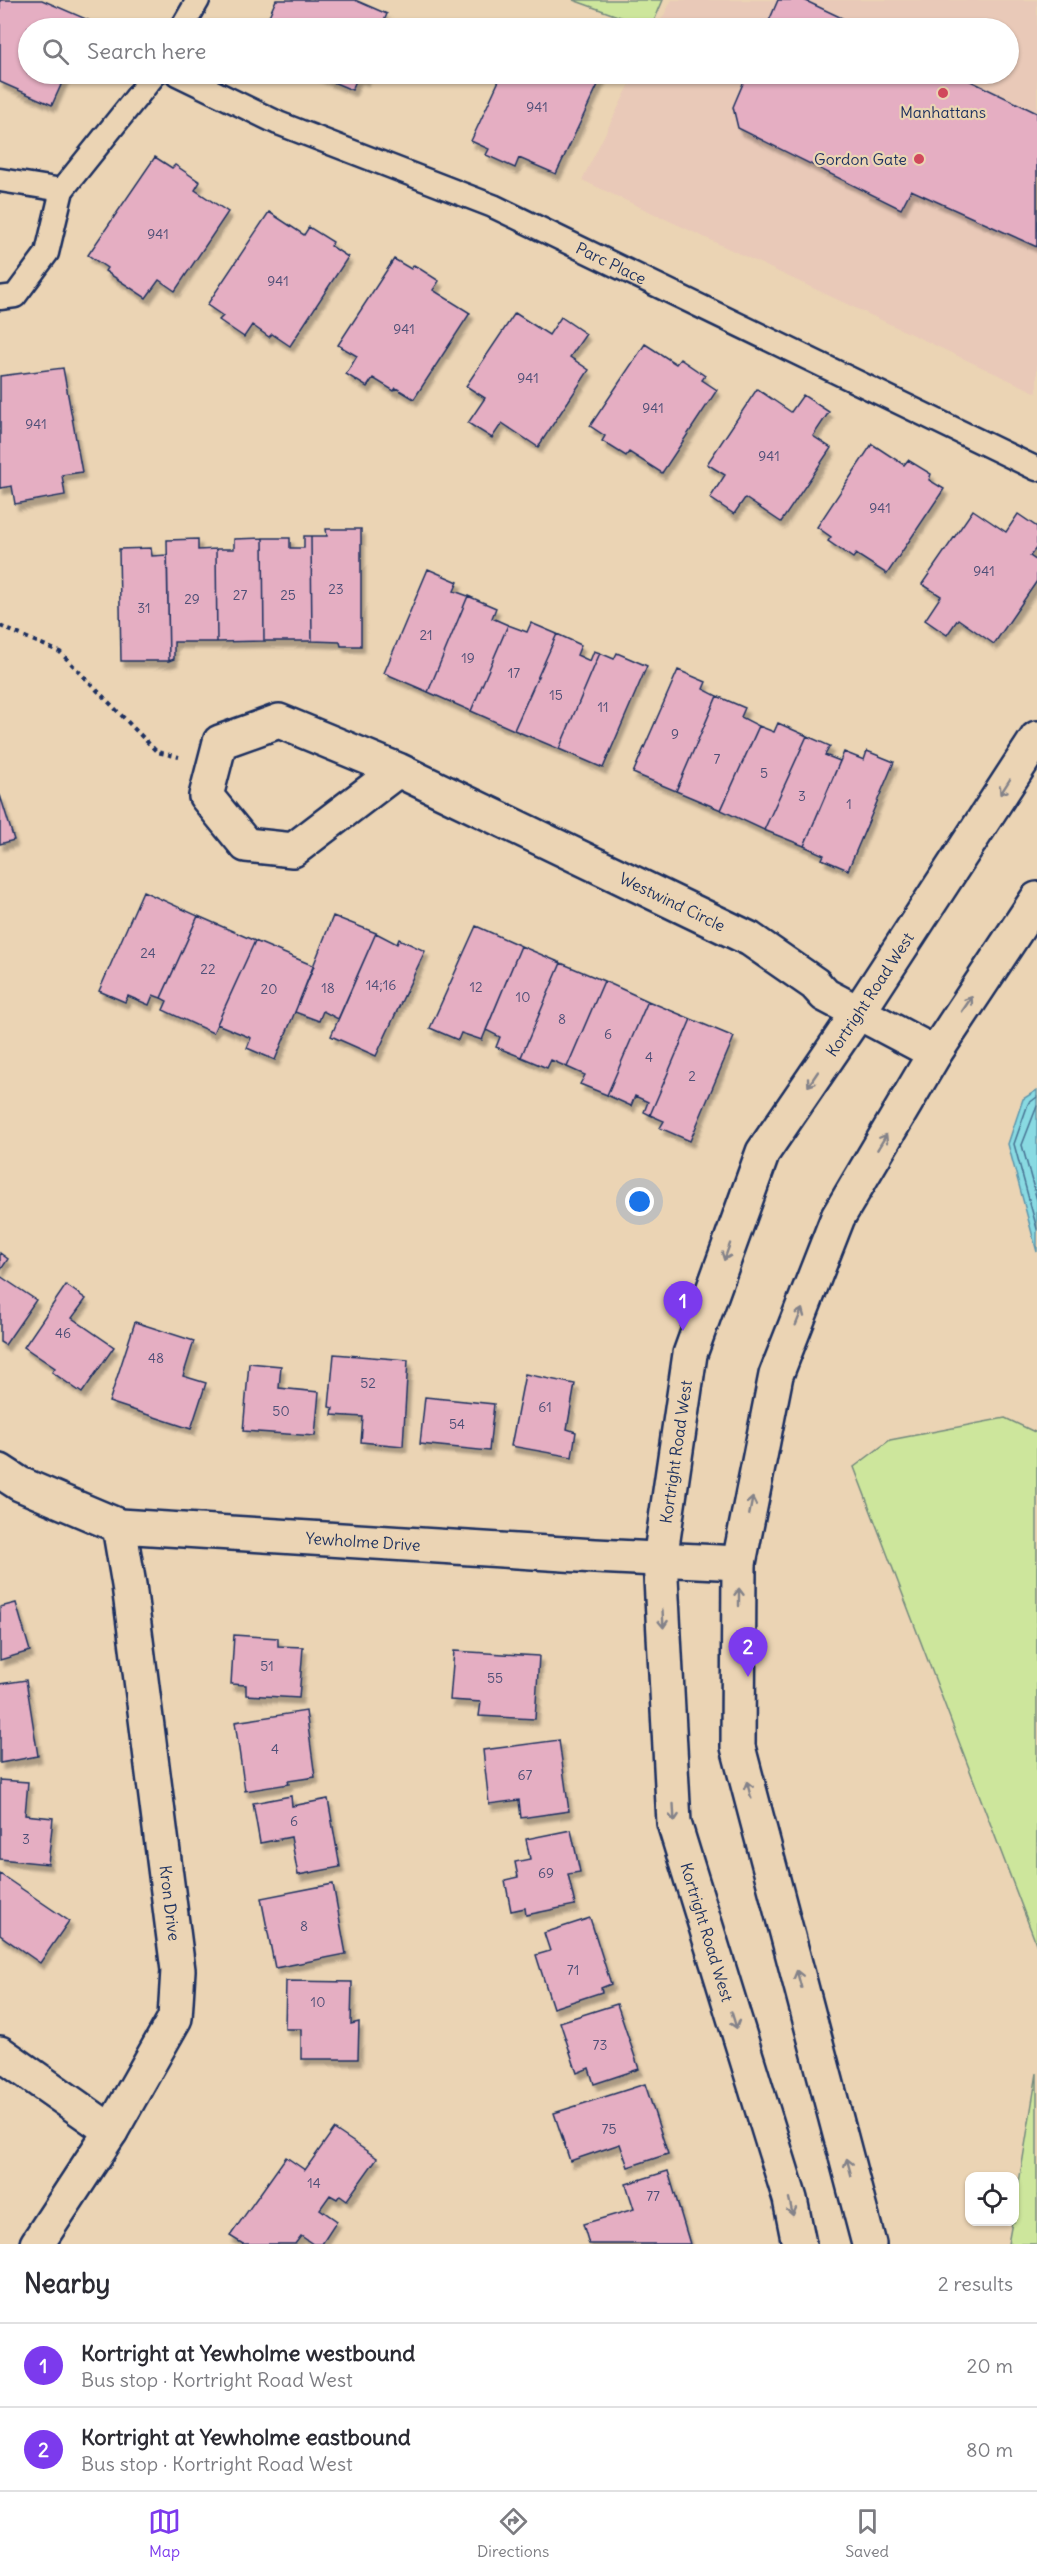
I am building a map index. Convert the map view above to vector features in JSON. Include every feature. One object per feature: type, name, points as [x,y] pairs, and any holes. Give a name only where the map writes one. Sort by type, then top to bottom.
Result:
[{"type":"street","name":"Westwind Circle","points":[[398,770],[292,850],[246,845],[206,796],[220,742],[279,722],[398,770],[750,939],[815,984],[825,995],[935,1053]]},
{"type":"street","name":"Kortright Road West","points":[[799,2244],[789,2199],[674,1823],[660,1560],[690,1354],[763,1152],[858,1013],[1037,738]]},
{"type":"street","points":[[869,2244],[738,1747],[740,1563],[776,1375],[838,1217],[935,1053],[1037,899]]},
{"type":"street","name":"Yewholme Drive","points":[[0,1471],[20,1485],[119,1526],[740,1563]]},
{"type":"street","name":"Kron Drive","points":[[37,2244],[111,2131],[175,2018],[178,1970],[129,1585],[119,1526]]},
{"type":"street","points":[[0,2053],[111,2131]]},
{"type":"lane","points":[[188,18],[198,0]]},
{"type":"lane","points":[[0,298],[15,296],[47,253],[62,190],[147,84]]},
{"type":"lane","name":"Parc Place","points":[[198,84],[278,123],[493,206],[1037,470]]},
{"type":"lane","points":[[0,180],[62,190]]},
{"type":"path","points":[[0,626],[60,652],[157,752],[214,765]]},
{"type":"shaded area","points":[[672,0],[1037,0],[1037,393],[582,180],[630,84],[1019,84],[1019,18],[662,18]]},
{"type":"green space","points":[[573,0],[663,0],[655,18],[623,18]]},
{"type":"green space","points":[[1005,1418],[1037,1433],[1037,1946],[854,1467],[890,1440]]},
{"type":"green space","points":[[1037,2073],[1037,2244],[1008,2244],[1011,2226],[1019,2226],[1019,2183]]},
{"type":"water","points":[[1037,1090],[1037,1252],[1008,1144],[1023,1099]]},
{"type":"building","points":[[0,0],[42,0],[84,18],[18,18],[18,84],[61,84],[52,105],[0,82]]},
{"type":"building","points":[[276,0],[355,0],[387,14],[385,18],[275,18],[269,16]]},
{"type":"building","points":[[778,0],[804,0],[842,18],[770,18]]},
{"type":"building","points":[[338,84],[355,84],[352,90]]},
{"type":"building","points":[[497,84],[598,84],[556,174],[519,158],[515,168],[486,155],[489,149],[471,141]]},
{"type":"building","name":"Gordon Gate","points":[[743,84],[977,84],[1037,113],[1037,247],[911,190],[901,209],[738,128],[733,107]]},
{"type":"building","points":[[155,157],[172,168],[175,165],[200,182],[195,190],[228,212],[175,291],[159,280],[146,298],[105,271],[107,268],[88,255]]},
{"type":"building","points":[[269,212],[304,235],[309,227],[333,242],[331,246],[348,257],[290,346],[272,334],[269,337],[252,325],[244,337],[219,320],[223,316],[207,305]]},
{"type":"building","points":[[394,259],[411,269],[414,265],[439,281],[433,290],[470,313],[414,399],[396,388],[394,391],[373,378],[367,387],[346,374],[357,356],[338,345]]},
{"type":"building","points":[[515,313],[549,335],[561,317],[586,334],[570,357],[589,370],[538,447],[502,423],[492,438],[468,423],[485,398],[466,386]]},
{"type":"building","points":[[645,344],[676,364],[680,359],[705,376],[702,380],[717,390],[662,473],[629,452],[626,456],[602,441],[605,436],[590,426]]},
{"type":"building","points":[[63,368],[82,472],[62,475],[65,495],[15,504],[12,486],[0,488],[0,376]]},
{"type":"building","points":[[757,389],[791,412],[803,395],[829,412],[813,436],[831,448],[781,522],[745,498],[734,514],[710,498],[725,475],[707,464]]},
{"type":"building","points":[[872,444],[904,465],[908,460],[931,474],[929,480],[944,489],[887,574],[856,554],[853,558],[828,541],[831,537],[817,527]]},
{"type":"building","points":[[973,510],[1006,532],[1018,514],[1037,527],[1037,547],[1030,556],[1037,561],[1037,581],[994,644],[958,619],[947,635],[925,620],[941,596],[922,584]]},
{"type":"building","points":[[326,529],[361,529],[361,646],[341,646],[340,642],[312,641],[311,536],[327,536]]},
{"type":"building","points":[[304,536],[311,536],[312,641],[264,641],[263,538],[290,538],[290,548],[304,548]]},
{"type":"building","points":[[263,538],[264,641],[217,642],[216,549],[234,549],[234,539]]},
{"type":"building","points":[[198,539],[198,550],[216,549],[217,642],[174,642],[174,659],[169,661],[167,540]]},
{"type":"building","points":[[151,548],[152,556],[167,555],[169,661],[121,661],[119,549]]},
{"type":"building","points":[[428,569],[458,582],[454,591],[468,596],[428,692],[384,673]]},
{"type":"building","points":[[468,596],[496,608],[492,618],[508,625],[471,711],[428,692]]},
{"type":"building","points":[[531,623],[557,634],[514,730],[471,711],[508,625],[527,632]]},
{"type":"building","points":[[557,634],[581,645],[577,655],[590,661],[594,651],[600,653],[559,749],[514,730]]},
{"type":"building","points":[[600,653],[614,659],[617,653],[647,666],[603,768],[559,749]]},
{"type":"building","points":[[678,670],[706,682],[703,689],[717,696],[676,791],[633,773]]},
{"type":"building","points":[[717,696],[745,708],[741,717],[759,726],[721,810],[676,791]]},
{"type":"building","points":[[778,723],[807,736],[764,830],[721,810],[759,726],[774,732]]},
{"type":"building","points":[[807,736],[830,746],[825,755],[840,761],[804,846],[764,830]]},
{"type":"building","points":[[867,751],[894,762],[848,870],[822,859],[824,855],[804,846],[844,752],[864,760]]},
{"type":"building","points":[[0,795],[14,840],[0,844]]},
{"type":"building","points":[[143,891],[198,916],[161,998],[153,995],[149,1005],[128,996],[125,1002],[99,991]]},
{"type":"building","points":[[198,916],[255,941],[213,1033],[163,1010],[167,1001],[161,998]]},
{"type":"building","points":[[333,916],[376,933],[338,1019],[323,1011],[319,1021],[295,1012]]},
{"type":"building","points":[[476,926],[521,946],[482,1040],[461,1033],[458,1040],[430,1028]]},
{"type":"building","points":[[376,933],[397,944],[399,939],[425,951],[376,1056],[331,1036]]},
{"type":"building","points":[[255,941],[314,966],[275,1060],[247,1048],[251,1038],[217,1024]]},
{"type":"building","points":[[521,946],[561,963],[521,1057],[496,1047],[500,1037],[486,1030]]},
{"type":"building","points":[[561,963],[604,981],[567,1067],[551,1060],[547,1068],[521,1057]]},
{"type":"building","points":[[604,981],[648,1001],[607,1095],[580,1084],[585,1075],[567,1067]]},
{"type":"building","points":[[648,1001],[691,1019],[650,1115],[644,1112],[648,1102],[635,1096],[631,1106],[607,1095]]},
{"type":"building","points":[[691,1019],[734,1037],[690,1141],[660,1128],[664,1121],[650,1115]]},
{"type":"building","points":[[0,1253],[8,1259],[0,1271]]},
{"type":"building","points":[[0,1276],[36,1300],[5,1345],[0,1342]]},
{"type":"building","points":[[66,1285],[86,1299],[72,1318],[114,1347],[82,1393],[52,1372],[55,1368],[24,1347]]},
{"type":"building","points":[[135,1322],[194,1341],[183,1376],[206,1383],[191,1429],[109,1402]]},
{"type":"building","points":[[334,1354],[408,1360],[403,1446],[361,1442],[363,1417],[332,1415],[333,1408],[329,1407]]},
{"type":"building","points":[[249,1363],[281,1366],[279,1388],[319,1392],[315,1436],[243,1431]]},
{"type":"building","points":[[525,1374],[575,1384],[567,1429],[576,1432],[572,1457],[511,1446]]},
{"type":"building","points":[[425,1397],[494,1404],[489,1451],[420,1444]]},
{"type":"building","points":[[16,1603],[30,1651],[0,1660],[0,1607]]},
{"type":"building","points":[[234,1635],[278,1638],[278,1646],[303,1647],[299,1698],[246,1695],[246,1685],[231,1684]]},
{"type":"building","points":[[454,1651],[539,1656],[535,1719],[479,1716],[481,1702],[450,1700]]},
{"type":"building","points":[[26,1680],[38,1756],[0,1763],[0,1684]]},
{"type":"building","points":[[306,1711],[315,1777],[245,1791],[235,1722]]},
{"type":"building","points":[[559,1740],[569,1811],[521,1818],[519,1800],[489,1804],[483,1750]]},
{"type":"building","points":[[0,1780],[28,1782],[25,1815],[53,1818],[48,1864],[0,1859]]},
{"type":"building","points":[[291,1796],[292,1806],[328,1799],[340,1867],[298,1875],[291,1837],[260,1843],[253,1803]]},
{"type":"building","points":[[571,1830],[580,1872],[568,1874],[575,1905],[526,1915],[525,1908],[511,1911],[505,1880],[518,1877],[515,1862],[530,1859],[526,1839]]},
{"type":"building","points":[[0,1874],[69,1921],[40,1963],[0,1935]]},
{"type":"building","points":[[333,1884],[346,1954],[275,1968],[261,1898]]},
{"type":"building","points":[[590,1918],[611,1984],[601,1988],[602,1992],[553,2008],[536,1955],[550,1951],[544,1933]]},
{"type":"building","points":[[286,1981],[352,1982],[351,2024],[359,2022],[358,2059],[301,2059],[301,2029],[285,2029]]},
{"type":"building","points":[[617,2004],[639,2069],[594,2084],[589,2068],[577,2073],[560,2022]]},
{"type":"building","points":[[645,2084],[668,2154],[628,2167],[620,2144],[570,2161],[554,2113]]},
{"type":"building","points":[[334,2129],[377,2158],[347,2200],[340,2195],[337,2199],[330,2195],[320,2209],[337,2221],[322,2244],[313,2244],[301,2236],[295,2244],[243,2244],[230,2236],[286,2157],[305,2170]]},
{"type":"building","points":[[668,2171],[690,2244],[589,2244],[583,2224],[634,2209],[626,2184]]},
{"type":"place","name":"Manhattans","points":[[943,93]]},
{"type":"place","name":"Gordon Gate","points":[[919,159]]},
{"type":"place","name":"Kortright at Yewholme westbound","points":[[683,1331]]},
{"type":"place","name":"Kortright at Yewholme eastbound","points":[[748,1677]]}]
